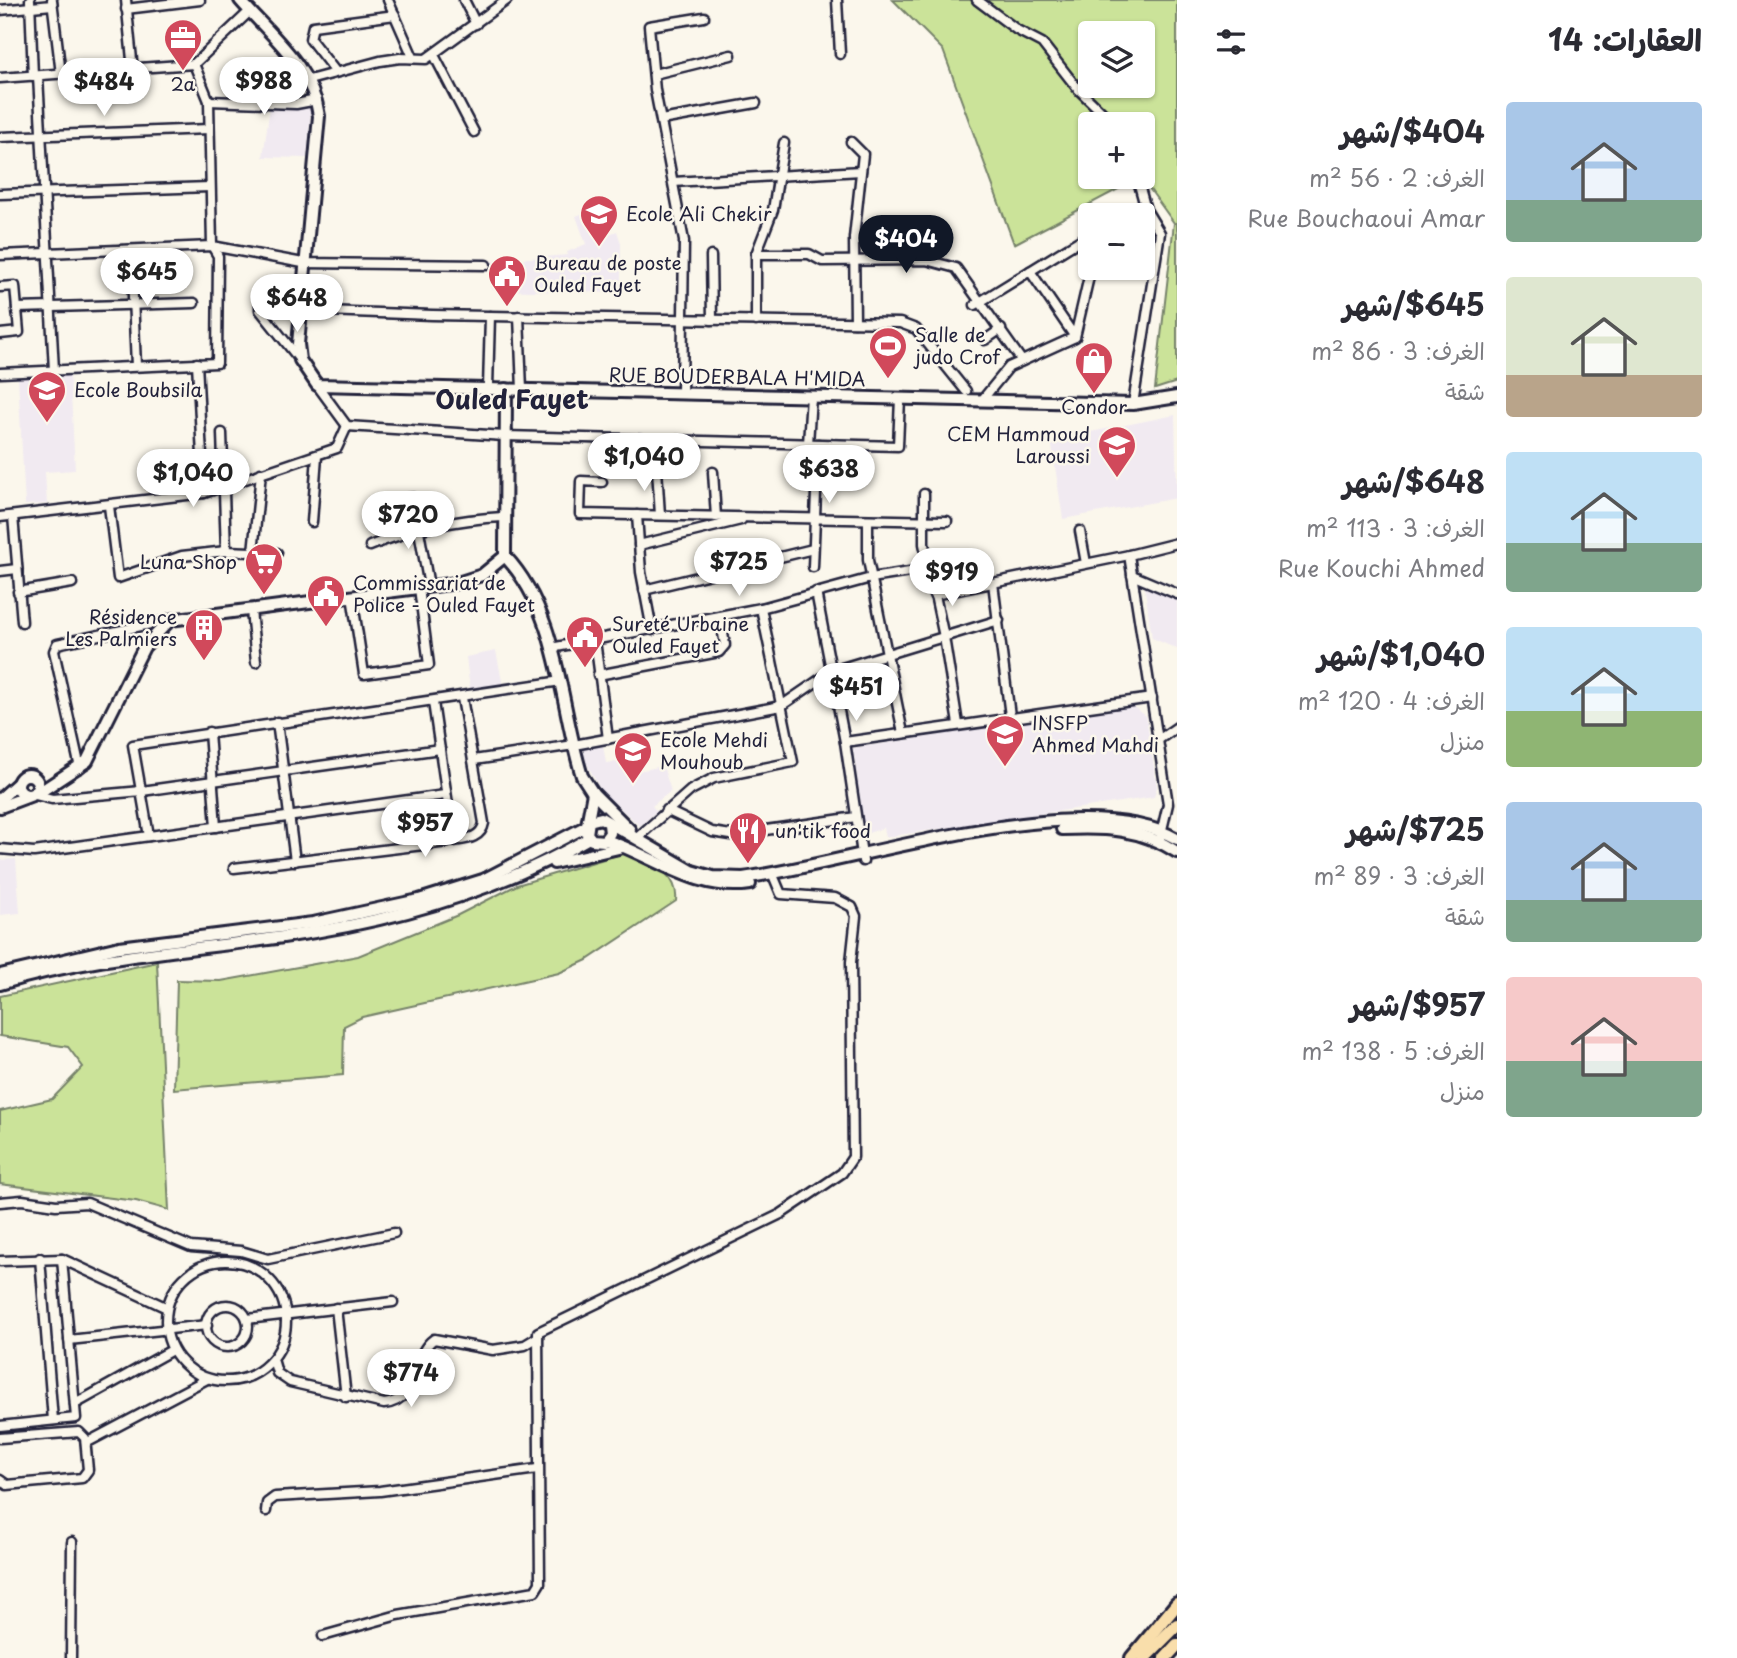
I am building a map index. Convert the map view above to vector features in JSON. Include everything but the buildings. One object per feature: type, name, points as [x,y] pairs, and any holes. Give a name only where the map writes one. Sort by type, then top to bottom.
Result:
[{"type":"highway","points":[[1132,1658],[1177,1604]]},
{"type":"highway","points":[[1144,1658],[1177,1625]]},
{"type":"highway","points":[[1165,1658],[1177,1646]]},
{"type":"main road","points":[[240,0],[309,80],[317,100],[319,117],[299,310],[300,360],[317,385]]},
{"type":"main road","name":"RUE BOUDERBALA H'MIDA","points":[[317,385],[1133,404],[1177,397]]},
{"type":"main road","points":[[506,389],[503,517],[505,556],[524,576],[551,648],[582,776],[609,823],[610,833],[606,840]]},
{"type":"main road","points":[[0,807],[32,794],[76,770],[96,748],[144,648],[170,620],[457,583],[482,575],[505,556]]},
{"type":"main road","points":[[0,799],[22,778],[46,777],[76,770]]},
{"type":"main road","points":[[31,776],[37,783],[32,794]]},
{"type":"main road","points":[[18,783],[21,793],[32,794]]},
{"type":"main road","points":[[593,793],[587,830],[596,842],[606,840],[628,846],[705,884],[724,886],[862,858],[950,836],[1083,820],[1142,824],[1161,836],[1177,852]]},
{"type":"main road","points":[[593,793],[653,848]]},
{"type":"main road","points":[[521,874],[587,830],[597,818],[692,871],[713,877],[774,877]]},
{"type":"main road","points":[[0,975],[119,947],[313,923],[419,900],[483,880],[587,830]]},
{"type":"main road","points":[[1161,836],[1177,839]]},
{"type":"main road","points":[[0,984],[156,951],[282,937],[349,926],[438,904],[521,874],[628,846]]},
{"type":"street","points":[[133,70],[126,5],[200,0]]},
{"type":"street","points":[[388,0],[412,57]]},
{"type":"street","points":[[464,0],[476,24]]},
{"type":"street","points":[[309,80],[335,71],[412,57],[424,60],[435,55],[507,0]]},
{"type":"street","points":[[837,0],[840,54]]},
{"type":"street","points":[[977,0],[1017,30],[1042,43],[1077,88],[1102,112]]},
{"type":"street","points":[[0,10],[52,2],[61,74]]},
{"type":"street","points":[[31,4],[54,370]]},
{"type":"street","points":[[0,78],[194,64],[250,11]]},
{"type":"street","points":[[335,71],[310,39],[309,32],[313,26],[395,15]]},
{"type":"street","points":[[682,393],[684,241],[661,120],[649,26],[704,17]]},
{"type":"street","points":[[435,55],[474,132]]},
{"type":"street","points":[[654,74],[731,55]]},
{"type":"street","points":[[0,373],[217,363],[218,256],[212,246],[209,101],[194,64]]},
{"type":"street","points":[[209,101],[296,104],[317,100]]},
{"type":"street","points":[[661,120],[756,103]]},
{"type":"street","points":[[0,137],[209,129]]},
{"type":"street","points":[[851,142],[863,154],[854,238],[855,322]]},
{"type":"street","points":[[756,321],[756,254],[773,210],[784,143]]},
{"type":"street","points":[[673,182],[861,171]]},
{"type":"street","points":[[0,194],[211,187]]},
{"type":"street","points":[[1155,225],[1160,233],[1155,265]]},
{"type":"street","points":[[978,303],[1078,240]]},
{"type":"street","points":[[0,255],[212,246],[303,263],[486,265]]},
{"type":"street","points":[[131,251],[136,366]]},
{"type":"street","points":[[756,254],[809,254],[822,261],[939,263],[956,268],[978,303],[1001,329],[1022,361]]},
{"type":"street","points":[[711,256],[712,320]]},
{"type":"street","points":[[1030,271],[1075,337]]},
{"type":"street","points":[[1075,337],[1088,280]]},
{"type":"street","points":[[1133,404],[1153,280]]},
{"type":"street","points":[[0,286],[15,286],[19,332],[0,334]]},
{"type":"street","points":[[17,308],[194,303]]},
{"type":"street","points":[[300,360],[259,305],[299,310],[490,316],[900,323],[916,329],[966,391]]},
{"type":"street","points":[[488,388],[490,316]]},
{"type":"street","points":[[519,316],[522,390]]},
{"type":"street","points":[[985,340],[1001,329]]},
{"type":"street","points":[[982,400],[1009,367],[1075,337]]},
{"type":"street","points":[[197,363],[204,493]]},
{"type":"street","points":[[317,385],[347,426]]},
{"type":"street","points":[[808,443],[811,396]]},
{"type":"street","points":[[347,426],[505,436],[898,446],[900,398]]},
{"type":"street","points":[[0,517],[204,493],[337,448],[347,426]]},
{"type":"street","points":[[222,433],[226,485],[226,551]]},
{"type":"street","points":[[813,567],[818,444]]},
{"type":"street","points":[[312,522],[317,456]]},
{"type":"street","points":[[657,469],[660,515]]},
{"type":"street","points":[[713,472],[716,517]]},
{"type":"street","points":[[253,552],[261,473]]},
{"type":"street","points":[[601,482],[581,481],[580,514],[947,521]]},
{"type":"street","points":[[924,494],[923,521],[929,569],[944,637],[958,724]]},
{"type":"street","points":[[352,596],[364,674],[429,665],[419,532],[413,498],[400,499]]},
{"type":"street","points":[[108,506],[118,578],[182,556],[226,551],[277,553]]},
{"type":"street","points":[[637,515],[644,590],[652,630]]},
{"type":"street","points":[[13,516],[22,622]]},
{"type":"street","points":[[370,546],[398,534],[419,532],[477,518],[503,517]]},
{"type":"street","points":[[639,545],[751,517]]},
{"type":"street","points":[[868,520],[872,578],[902,733]]},
{"type":"street","points":[[1080,531],[1086,563]]},
{"type":"street","points":[[934,595],[1177,543]]},
{"type":"street","points":[[644,590],[813,549]]},
{"type":"street","points":[[1129,555],[1168,804],[1161,836]]},
{"type":"street","points":[[0,571],[17,569]]},
{"type":"street","points":[[551,648],[761,608],[872,578],[929,569]]},
{"type":"street","points":[[1132,575],[1177,594]]},
{"type":"street","points":[[18,592],[72,583]]},
{"type":"street","points":[[993,583],[1010,716]]},
{"type":"street","points":[[816,592],[845,742],[862,858]]},
{"type":"street","points":[[638,837],[691,790],[715,778],[793,762],[761,608]]},
{"type":"street","points":[[250,610],[256,662]]},
{"type":"street","points":[[598,676],[723,650],[720,616]]},
{"type":"street","points":[[76,770],[54,651],[57,644],[170,620]]},
{"type":"street","points":[[474,760],[574,745],[781,706],[832,671],[999,620]]},
{"type":"street","points":[[595,640],[608,738]]},
{"type":"street","points":[[149,836],[133,744],[462,698],[561,681]]},
{"type":"street","points":[[234,868],[474,837],[483,828],[462,698]]},
{"type":"street","points":[[845,742],[1010,716],[1152,698]]},
{"type":"street","points":[[433,702],[452,832],[447,842]]},
{"type":"street","points":[[277,722],[295,861]]},
{"type":"street","points":[[1158,740],[1177,727]]},
{"type":"street","points":[[209,732],[216,827]]},
{"type":"street","points":[[32,794],[52,799],[142,791],[440,749]]},
{"type":"street","points":[[0,849],[34,852],[446,795]]},
{"type":"street","points":[[1167,815],[1177,808]]},
{"type":"street","points":[[667,810],[712,832],[731,835],[856,817]]},
{"type":"street","points":[[273,1359],[277,1373],[290,1382],[384,1404],[400,1399],[415,1377],[426,1347],[434,1339],[493,1350],[525,1345],[538,1337],[544,1328],[781,1214],[842,1173],[853,1157],[851,962],[856,916],[852,907],[835,898],[781,894],[774,877]]},
{"type":"street","points":[[0,1202],[87,1203],[191,1247],[241,1251],[268,1259]]},
{"type":"street","points":[[254,1268],[268,1259],[394,1233]]},
{"type":"street","points":[[40,1258],[53,1420]]},
{"type":"street","points":[[0,1426],[76,1418],[62,1259]]},
{"type":"street","points":[[0,1261],[62,1259],[165,1307]]},
{"type":"street","points":[[232,1260],[254,1268],[274,1286],[286,1314],[284,1340],[273,1359],[261,1372],[244,1379],[221,1382],[208,1379],[184,1366],[172,1350],[165,1329],[165,1307],[179,1283],[194,1270],[232,1260]]},
{"type":"street","points":[[247,1319],[394,1302]]},
{"type":"street","points":[[225,1305],[238,1308],[247,1319],[245,1336],[230,1346],[213,1341],[207,1325],[212,1312],[225,1305]]},
{"type":"street","points":[[336,1308],[346,1397]]},
{"type":"street","points":[[69,1340],[207,1325]]},
{"type":"street","points":[[323,1636],[398,1615],[535,1591],[540,1583],[538,1337]]},
{"type":"street","points":[[75,1404],[172,1350]]},
{"type":"street","points":[[86,1443],[208,1379]]},
{"type":"street","points":[[0,1438],[77,1432],[84,1435],[88,1471],[82,1478],[7,1485],[0,1480]]},
{"type":"street","points":[[266,1511],[267,1503],[275,1497],[380,1491],[537,1469]]},
{"type":"street","points":[[71,1658],[72,1542]]},
{"type":"shaded area","points":[[270,106],[311,108],[307,158],[263,157]]},
{"type":"shaded area","name":"Ecole Ali Chekir","points":[[600,207],[609,234],[617,231],[621,243],[621,293],[491,290],[492,261],[568,255],[567,252],[586,244],[576,216]]},
{"type":"shaded area","name":"Ecole Boubsila","points":[[70,375],[75,470],[45,472],[47,504],[25,505],[18,378]]},
{"type":"shaded area","name":"CEM Hammoud Laroussi","points":[[1175,415],[1177,498],[1063,519],[1051,440]]},
{"type":"shaded area","points":[[1144,583],[1177,598],[1177,649],[1152,638]]},
{"type":"shaded area","points":[[496,651],[503,686],[470,690],[466,657]]},
{"type":"shaded area","name":"INSFP Ahmed Mahdi","points":[[1132,706],[1146,716],[1157,787],[1154,797],[886,837],[884,828],[865,834],[853,748]]},
{"type":"shaded area","name":"Ecole Mehdi Mouhoub","points":[[603,745],[606,763],[618,762],[628,773],[663,766],[671,791],[652,806],[657,811],[640,826],[601,791],[586,762],[583,749]]},
{"type":"shaded area","points":[[16,859],[20,913],[0,915],[0,860]]},
{"type":"green space","points":[[893,0],[1177,0],[1177,382],[1155,389],[1174,223],[1150,189],[1155,189],[1155,112],[1078,112],[1078,189],[1118,189],[1092,203],[1078,203],[1078,210],[1014,244],[943,50]]},
{"type":"green space","points":[[627,852],[668,875],[676,891],[676,901],[587,960],[559,973],[362,1017],[344,1026],[343,1075],[174,1089],[177,980],[221,981],[358,956],[458,915],[517,885]]},
{"type":"green space","points":[[157,962],[169,1210],[136,1201],[0,1184],[0,1111],[52,1099],[83,1067],[68,1047],[0,1036],[0,996]]},
{"type":"place","name":"2a","points":[[183,72]]},
{"type":"place","name":"Ecole Ali Chekir","points":[[599,248]]},
{"type":"place","name":"Bureau de poste Ouled Fayet","points":[[507,308]]},
{"type":"place","name":"Salle de judo Crof","points":[[888,380]]},
{"type":"place","name":"Condor","points":[[1094,395]]},
{"type":"place","name":"Ecole Boubsila","points":[[47,424]]},
{"type":"place","name":"CEM Hammoud Laroussi","points":[[1117,479]]},
{"type":"place","name":"Luna Shop","points":[[264,596]]},
{"type":"place","name":"Commissariat de Police - Ouled Fayet","points":[[326,628]]},
{"type":"place","name":"Résidence Les Palmiers","points":[[204,662]]},
{"type":"place","name":"Sureté Urbaine Ouled Fayet","points":[[585,669]]},
{"type":"place","name":"INSFP Ahmed Mahdi","points":[[1005,768]]},
{"type":"place","name":"Ecole Mehdi Mouhoub","points":[[633,785]]},
{"type":"place","name":"un'tik food","points":[[748,865]]},
{"type":"district","name":"Ouled Fayet","points":[[512,400]]}]
